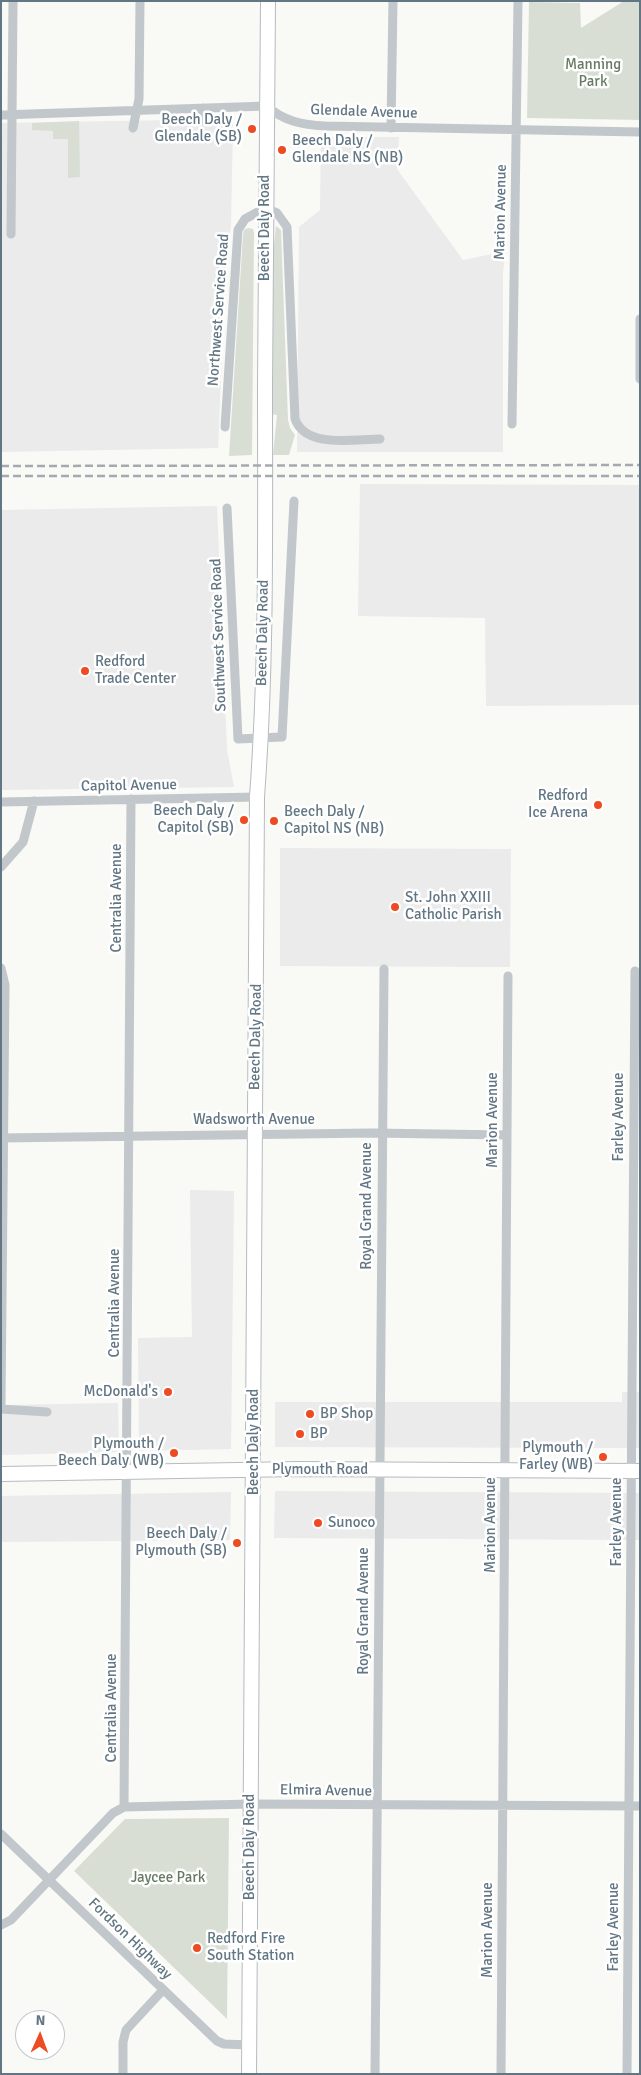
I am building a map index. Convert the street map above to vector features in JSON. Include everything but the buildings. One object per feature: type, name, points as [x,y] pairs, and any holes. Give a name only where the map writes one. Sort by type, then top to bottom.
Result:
[{"type":"main road","name":"Beech Daly Road","points":[[249,2074],[257,797],[261,739],[265,463],[265,208],[268,1]]},
{"type":"main road","name":"Plymouth Road","points":[[1,1474],[254,1470],[635,1471]]},
{"type":"street","points":[[11,234],[13,1]]},
{"type":"street","points":[[133,128],[139,99],[140,1]]},
{"type":"street","points":[[391,128],[393,1]]},
{"type":"street","name":"Marion Avenue","points":[[512,424],[518,1]]},
{"type":"street","points":[[1,116],[266,106]]},
{"type":"street","name":"Glendale Avenue","points":[[266,106],[276,115],[313,125],[640,132]]},
{"type":"street","points":[[204,108],[204,121]]},
{"type":"street","points":[[265,208],[278,213],[288,227],[295,419],[298,427],[310,436],[324,439],[380,439]]},
{"type":"street","name":"Northwest Service Road","points":[[225,427],[238,230],[245,219],[265,208]]},
{"type":"street","points":[[639,379],[640,319]]},
{"type":"street","points":[[261,739],[282,737],[294,501]]},
{"type":"street","name":"Southwest Service Road","points":[[227,508],[238,739],[261,739]]},
{"type":"street","name":"Capitol Avenue","points":[[1,802],[257,797]]},
{"type":"street","name":"Centralia Avenue","points":[[124,1807],[131,800]]},
{"type":"street","points":[[1,867],[23,842],[34,801]]},
{"type":"street","points":[[1,968],[5,985],[1,1404]]},
{"type":"street","name":"Royal Grand Avenue","points":[[375,2074],[381,1133],[384,969]]},
{"type":"street","name":"Farley Avenue","points":[[628,2074],[629,1806],[635,1471],[635,971]]},
{"type":"street","name":"Marion Avenue","points":[[501,2074],[508,976]]},
{"type":"street","name":"Wadsworth Avenue","points":[[3,1138],[381,1133],[506,1135]]},
{"type":"street","points":[[1,1409],[47,1412]]},
{"type":"street","name":"Elmira Avenue","points":[[124,1807],[251,1804],[640,1806]]},
{"type":"street","points":[[1,1925],[11,1920],[113,1813],[124,1807]]},
{"type":"street","name":"Fordson Highway","points":[[1,1834],[216,2041],[224,2044],[249,2045]]},
{"type":"street","points":[[123,2074],[123,2042],[126,2030],[163,1990]]},
{"type":"shaded area","points":[[233,119],[231,225],[225,282],[218,448],[1,452],[1,123]]},
{"type":"shaded area","points":[[321,137],[399,137],[397,169],[463,260],[497,253],[506,248],[503,273],[503,452],[297,452],[299,227],[320,210]]},
{"type":"shaded area","points":[[360,484],[640,485],[640,705],[486,706],[485,618],[358,616]]},
{"type":"shaded area","points":[[217,506],[227,750],[234,787],[1,790],[1,510]]},
{"type":"shaded area","name":"St. John XXIII Catholic Parish","points":[[280,848],[511,849],[510,967],[280,966]]},
{"type":"shaded area","points":[[190,1190],[234,1191],[231,1449],[139,1451],[138,1338],[192,1337]]},
{"type":"shaded area","points":[[622,1392],[640,1392],[640,1448],[275,1447],[275,1402],[622,1402]]},
{"type":"shaded area","points":[[118,1403],[119,1452],[1,1455],[1,1405]]},
{"type":"shaded area","points":[[275,1491],[640,1493],[640,1540],[274,1538]]},
{"type":"shaded area","points":[[231,1492],[230,1540],[1,1542],[1,1496]]},
{"type":"green space","name":"Manning Park","points":[[624,1],[640,2],[640,120],[527,118],[529,2],[580,3],[581,28]]},
{"type":"green space","points":[[79,121],[80,177],[68,178],[68,139],[53,139],[53,131],[32,130],[32,123]]},
{"type":"green space","points":[[276,226],[281,230],[288,420],[290,428],[295,435],[289,455],[273,455],[277,415],[271,414],[272,263]]},
{"type":"green space","points":[[248,228],[253,229],[254,233],[252,455],[229,456],[243,235],[244,230]]},
{"type":"green space","name":"Jaycee Park","points":[[229,1818],[227,2019],[74,1871],[125,1819]]},
{"type":"railway","points":[[1,466],[640,465]]},
{"type":"railway","points":[[1,476],[640,476]]},
{"type":"place","name":"Beech Daly / Glendale (SB)","points":[[252,129]]},
{"type":"place","name":"Beech Daly / Glendale NS (NB)","points":[[282,150]]},
{"type":"place","name":"Redford Trade Center","points":[[85,671]]},
{"type":"place","name":"Redford Ice Arena","points":[[598,805]]},
{"type":"place","name":"Beech Daly / Capitol (SB)","points":[[244,820]]},
{"type":"place","name":"Beech Daly / Capitol NS (NB)","points":[[274,821]]},
{"type":"place","name":"St. John XXIII Catholic Parish","points":[[395,907]]},
{"type":"place","name":"McDonald's","points":[[168,1392]]},
{"type":"place","name":"BP Shop","points":[[310,1414]]},
{"type":"place","name":"BP","points":[[300,1434]]},
{"type":"place","name":"Plymouth / Beech Daly (WB)","points":[[174,1453]]},
{"type":"place","name":"Plymouth / Farley (WB)","points":[[603,1457]]},
{"type":"place","name":"Sunoco","points":[[318,1523]]},
{"type":"place","name":"Beech Daly / Plymouth (SB)","points":[[237,1543]]},
{"type":"place","name":"Redford Fire South Station","points":[[197,1948]]}]
